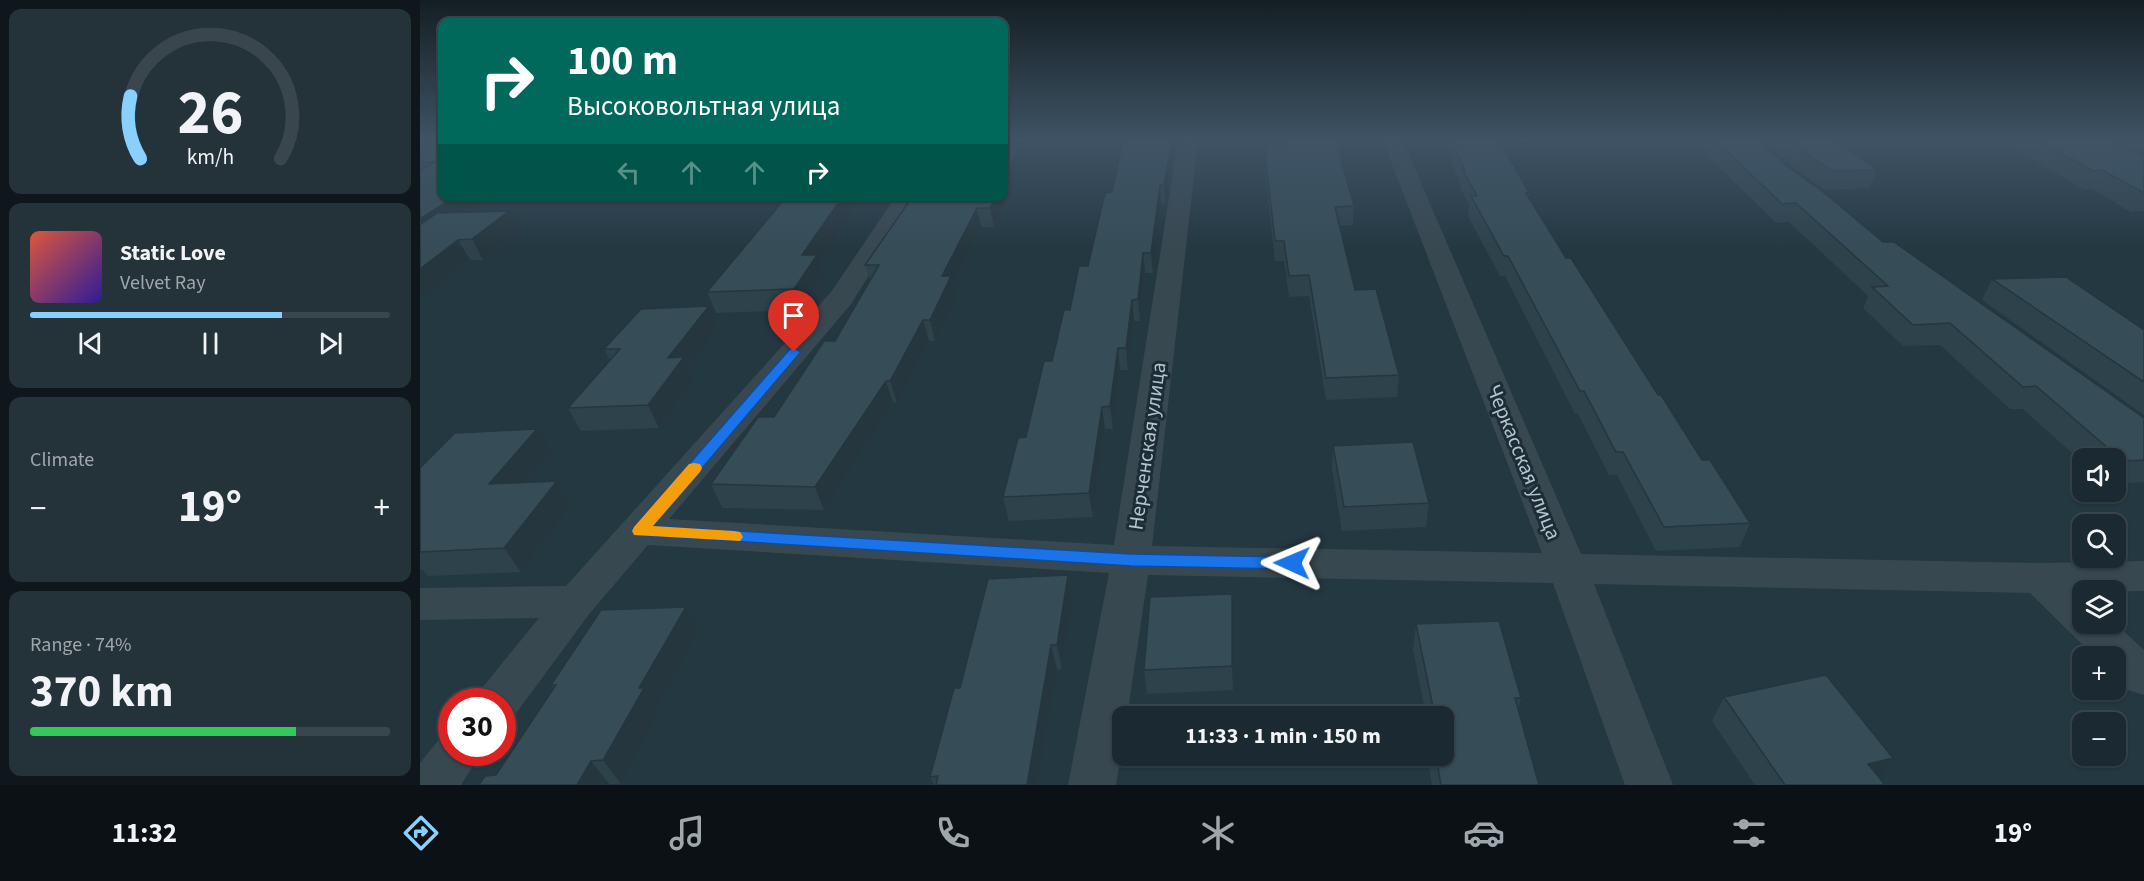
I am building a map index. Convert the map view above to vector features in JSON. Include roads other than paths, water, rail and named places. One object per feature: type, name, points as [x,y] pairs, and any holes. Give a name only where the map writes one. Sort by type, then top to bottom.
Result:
[{"type":"street","name":"Нерченская улица","points":[[1092,785],[1131,560],[1183,178]]},
{"type":"street","name":"Черкасская улица","points":[[1408,178],[1568,568],[1649,785]]},
{"type":"street","points":[[509,688],[576,602],[841,298],[905,201]]},
{"type":"street","points":[[640,531],[1131,560],[2040,578],[2144,576]]},
{"type":"street","points":[[2040,578],[2072,608]]},
{"type":"street","points":[[420,604],[576,602]]},
{"type":"street","points":[[2099,634],[2144,677]]},
{"type":"street","points":[[432,785],[447,766]]}]
